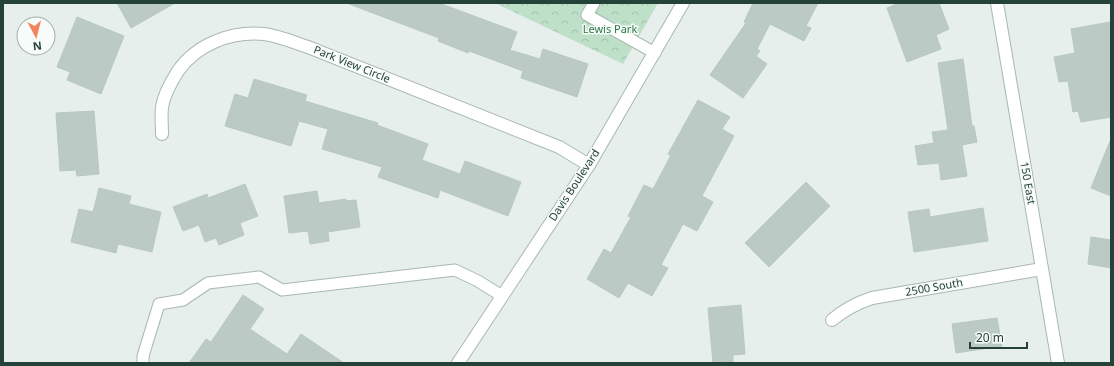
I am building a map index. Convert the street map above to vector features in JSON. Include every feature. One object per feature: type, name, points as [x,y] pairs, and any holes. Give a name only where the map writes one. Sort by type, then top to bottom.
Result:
[{"type":"street","name":"Davis Boulevard","points":[[458,363],[589,165],[684,3]]},
{"type":"street","name":"150 East","points":[[997,3],[1058,363]]},
{"type":"street","name":"Park View Circle","points":[[162,134],[162,106],[166,91],[183,64],[195,53],[210,43],[227,37],[246,34],[264,34],[308,47],[559,147],[589,165]]},
{"type":"street","name":"2500 South","points":[[832,320],[858,302],[872,298],[1042,269]]},
{"type":"lane","points":[[594,3],[587,15],[655,53]]},
{"type":"lane","points":[[144,363],[143,356],[159,304],[182,300],[208,283],[259,278],[282,290],[455,270],[478,281],[502,296]]},
{"type":"green space","name":"Lewis Park","points":[[495,3],[658,3],[623,64]]},
{"type":"building","points":[[117,3],[175,3],[131,28]]},
{"type":"building","points":[[349,3],[439,3],[517,32],[510,50],[540,59],[543,49],[588,64],[577,97],[521,78],[523,71],[469,51],[468,53],[438,41],[439,38]]},
{"type":"building","points":[[753,3],[818,3],[806,26],[811,28],[804,41],[770,24],[757,49],[760,51],[756,56],[767,64],[743,98],[710,75],[746,23],[744,22]]},
{"type":"building","points":[[899,3],[939,3],[949,29],[936,35],[941,49],[907,62],[887,8]]},
{"type":"building","points":[[77,17],[124,36],[101,94],[67,80],[70,72],[57,67]]},
{"type":"building","points":[[1110,22],[1111,117],[1081,122],[1078,111],[1073,112],[1068,81],[1059,82],[1054,57],[1075,53],[1071,29]]},
{"type":"building","points":[[963,59],[972,126],[974,126],[977,142],[962,145],[967,176],[941,180],[939,163],[918,165],[915,146],[934,143],[932,132],[948,130],[938,63]]},
{"type":"building","points":[[254,79],[307,95],[305,101],[378,123],[377,125],[428,144],[422,160],[460,174],[465,161],[521,182],[508,216],[440,190],[438,198],[378,177],[382,167],[322,149],[328,129],[299,121],[291,146],[225,126],[235,94],[248,98]]},
{"type":"building","points":[[698,100],[730,117],[722,129],[734,136],[702,196],[713,202],[697,231],[683,224],[661,265],[668,268],[652,296],[628,283],[619,298],[587,279],[604,249],[611,253],[631,217],[628,216],[644,185],[653,189],[671,155],[668,154]]},
{"type":"building","points":[[94,111],[99,174],[77,176],[76,170],[60,171],[56,113]]},
{"type":"building","points":[[1111,141],[1111,196],[1091,188]]},
{"type":"building","points":[[806,182],[830,206],[769,267],[745,243]]},
{"type":"building","points":[[245,184],[258,216],[240,223],[244,235],[219,245],[216,238],[205,242],[199,225],[183,231],[173,207],[207,194],[208,198]]},
{"type":"building","points":[[99,188],[131,196],[129,204],[161,212],[152,252],[118,244],[116,253],[71,242],[79,209],[93,212]]},
{"type":"building","points":[[317,191],[319,203],[346,199],[346,201],[356,200],[360,227],[328,232],[329,241],[310,244],[308,231],[289,233],[284,196]]},
{"type":"building","points":[[983,208],[988,241],[914,252],[908,212],[929,209],[930,217]]},
{"type":"building","points":[[1091,237],[1111,240],[1111,268],[1088,264]]},
{"type":"building","points":[[243,295],[264,309],[250,329],[287,354],[301,334],[344,363],[189,363],[206,339],[211,342]]},
{"type":"building","points":[[741,305],[745,354],[733,355],[733,363],[713,363],[708,308]]},
{"type":"building","points":[[997,318],[1002,346],[956,353],[952,324]]}]
